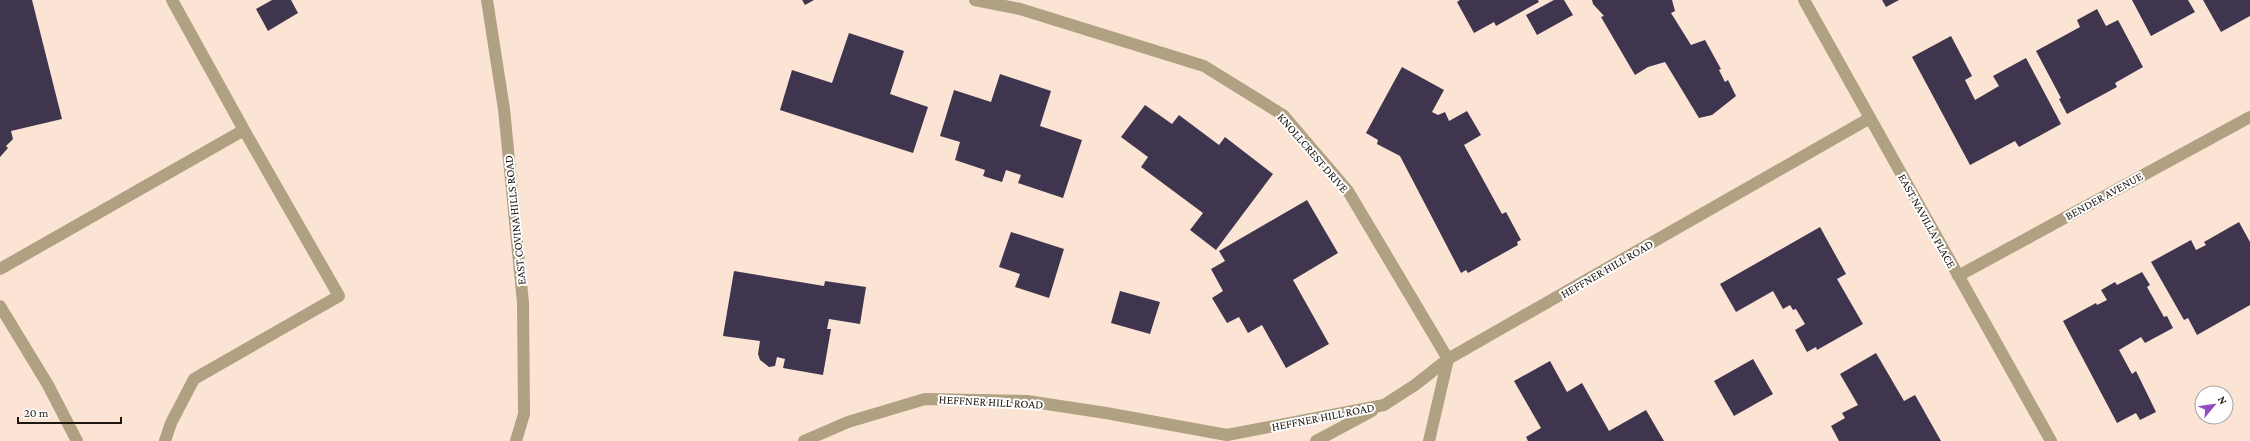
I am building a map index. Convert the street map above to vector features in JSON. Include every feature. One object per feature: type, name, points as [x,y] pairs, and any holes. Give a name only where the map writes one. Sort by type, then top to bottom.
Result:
[{"type":"street","points":[[165,441],[171,423],[194,379],[339,296],[172,0]]},
{"type":"street","name":"EAST COVINA HILLS ROAD","points":[[487,0],[504,109],[523,303],[524,414],[516,441]]},
{"type":"street","name":"KNOLLCREST DRIVE","points":[[975,0],[1020,9],[1204,66],[1283,115],[1348,191],[1448,359]]},
{"type":"street","name":"EAST NAVILLA PLACE","points":[[1804,0],[2051,441]]},
{"type":"street","name":"BENDER AVENUE","points":[[1958,276],[2250,116]]},
{"type":"street","name":"HEFFNER HILL ROAD","points":[[804,441],[848,422],[925,399],[1027,401],[1106,413],[1227,436],[1384,405],[1415,385],[1448,359],[1870,118]]},
{"type":"street","points":[[0,269],[244,130]]},
{"type":"street","points":[[0,306],[3,319],[48,385],[78,441]]},
{"type":"street","points":[[1429,441],[1448,359]]},
{"type":"street","points":[[1316,441],[1384,405]]},
{"type":"building","points":[[0,0],[32,0],[62,119],[11,131],[13,139],[6,146],[8,148],[0,157]]},
{"type":"building","points":[[272,0],[291,0],[298,13],[268,31],[256,9]]},
{"type":"building","points":[[802,0],[814,0],[805,5]]},
{"type":"building","points":[[1460,0],[1538,0],[1539,2],[1496,26],[1494,22],[1474,33],[1457,2]]},
{"type":"building","points":[[1554,0],[1564,0],[1573,15],[1537,35],[1526,15]]},
{"type":"building","points":[[1592,0],[1672,0],[1675,11],[1671,13],[1691,45],[1705,40],[1721,69],[1719,70],[1725,82],[1728,80],[1736,96],[1712,115],[1699,118],[1665,62],[1648,67],[1635,75],[1601,17],[1604,16],[1593,4]]},
{"type":"building","points":[[1882,0],[1899,0],[1886,7]]},
{"type":"building","points":[[2132,0],[2188,0],[2195,12],[2151,36]]},
{"type":"building","points":[[2203,0],[2250,0],[2250,16],[2221,32]]},
{"type":"building","points":[[2097,9],[2106,26],[2118,20],[2143,67],[2115,83],[2117,87],[2067,114],[2059,99],[2061,98],[2036,51],[2080,27],[2077,20]]},
{"type":"building","points":[[849,33],[904,51],[890,94],[928,107],[913,153],[780,110],[792,70],[832,83]]},
{"type":"building","points":[[1951,36],[1972,76],[1965,80],[1975,100],[1999,86],[1993,76],[2026,58],[2061,124],[2019,147],[2015,141],[1970,165],[1912,57]]},
{"type":"building","points":[[1402,67],[1444,90],[1432,112],[1438,115],[1445,112],[1449,121],[1467,111],[1481,135],[1464,145],[1502,214],[1506,212],[1521,240],[1517,242],[1518,245],[1468,273],[1466,270],[1461,273],[1400,156],[1377,144],[1378,140],[1366,133]]},
{"type":"building","points":[[1000,74],[1051,91],[1040,126],[1082,140],[1063,198],[1018,183],[1021,175],[1006,170],[1002,182],[983,176],[985,170],[955,160],[960,142],[940,136],[954,90],[991,102]]},
{"type":"building","points":[[1145,105],[1172,124],[1179,115],[1219,145],[1225,137],[1273,174],[1216,250],[1190,230],[1203,213],[1141,167],[1148,157],[1121,137]]},
{"type":"building","points":[[1307,200],[1338,253],[1293,280],[1329,344],[1286,368],[1262,325],[1248,333],[1239,317],[1227,323],[1212,298],[1223,291],[1211,269],[1225,261],[1219,251]]},
{"type":"building","points":[[2239,222],[2250,242],[2250,305],[2197,335],[2188,318],[2184,320],[2151,262],[2191,240],[2196,250],[2206,245],[2204,242]]},
{"type":"building","points":[[1820,227],[1846,274],[1837,279],[1863,324],[1817,350],[1816,347],[1807,352],[1795,330],[1805,324],[1796,309],[1793,310],[1790,305],[1783,309],[1773,291],[1736,312],[1720,284]]},
{"type":"building","points":[[1011,232],[1064,249],[1049,298],[1015,287],[1020,274],[999,267]]},
{"type":"building","points":[[734,271],[824,286],[825,281],[866,287],[860,324],[829,319],[827,329],[831,329],[823,375],[783,368],[785,359],[777,357],[775,366],[769,367],[760,360],[758,354],[760,341],[723,336]]},
{"type":"building","points":[[2142,272],[2150,285],[2147,287],[2164,317],[2167,316],[2173,328],[2145,343],[2141,337],[2119,350],[2132,374],[2136,371],[2156,412],[2140,420],[2136,413],[2117,423],[2063,321],[2096,303],[2097,305],[2107,300],[2101,290],[2115,282],[2117,285]]},
{"type":"building","points":[[1120,291],[1160,302],[1150,334],[1111,323]]},
{"type":"building","points":[[1876,353],[1904,401],[1915,395],[1941,441],[1839,441],[1831,426],[1845,418],[1842,413],[1858,405],[1840,374]]},
{"type":"building","points":[[1753,359],[1773,394],[1734,416],[1714,381]]},
{"type":"building","points":[[1550,361],[1567,392],[1582,383],[1609,431],[1646,410],[1664,441],[1528,441],[1526,437],[1541,428],[1514,381]]}]
